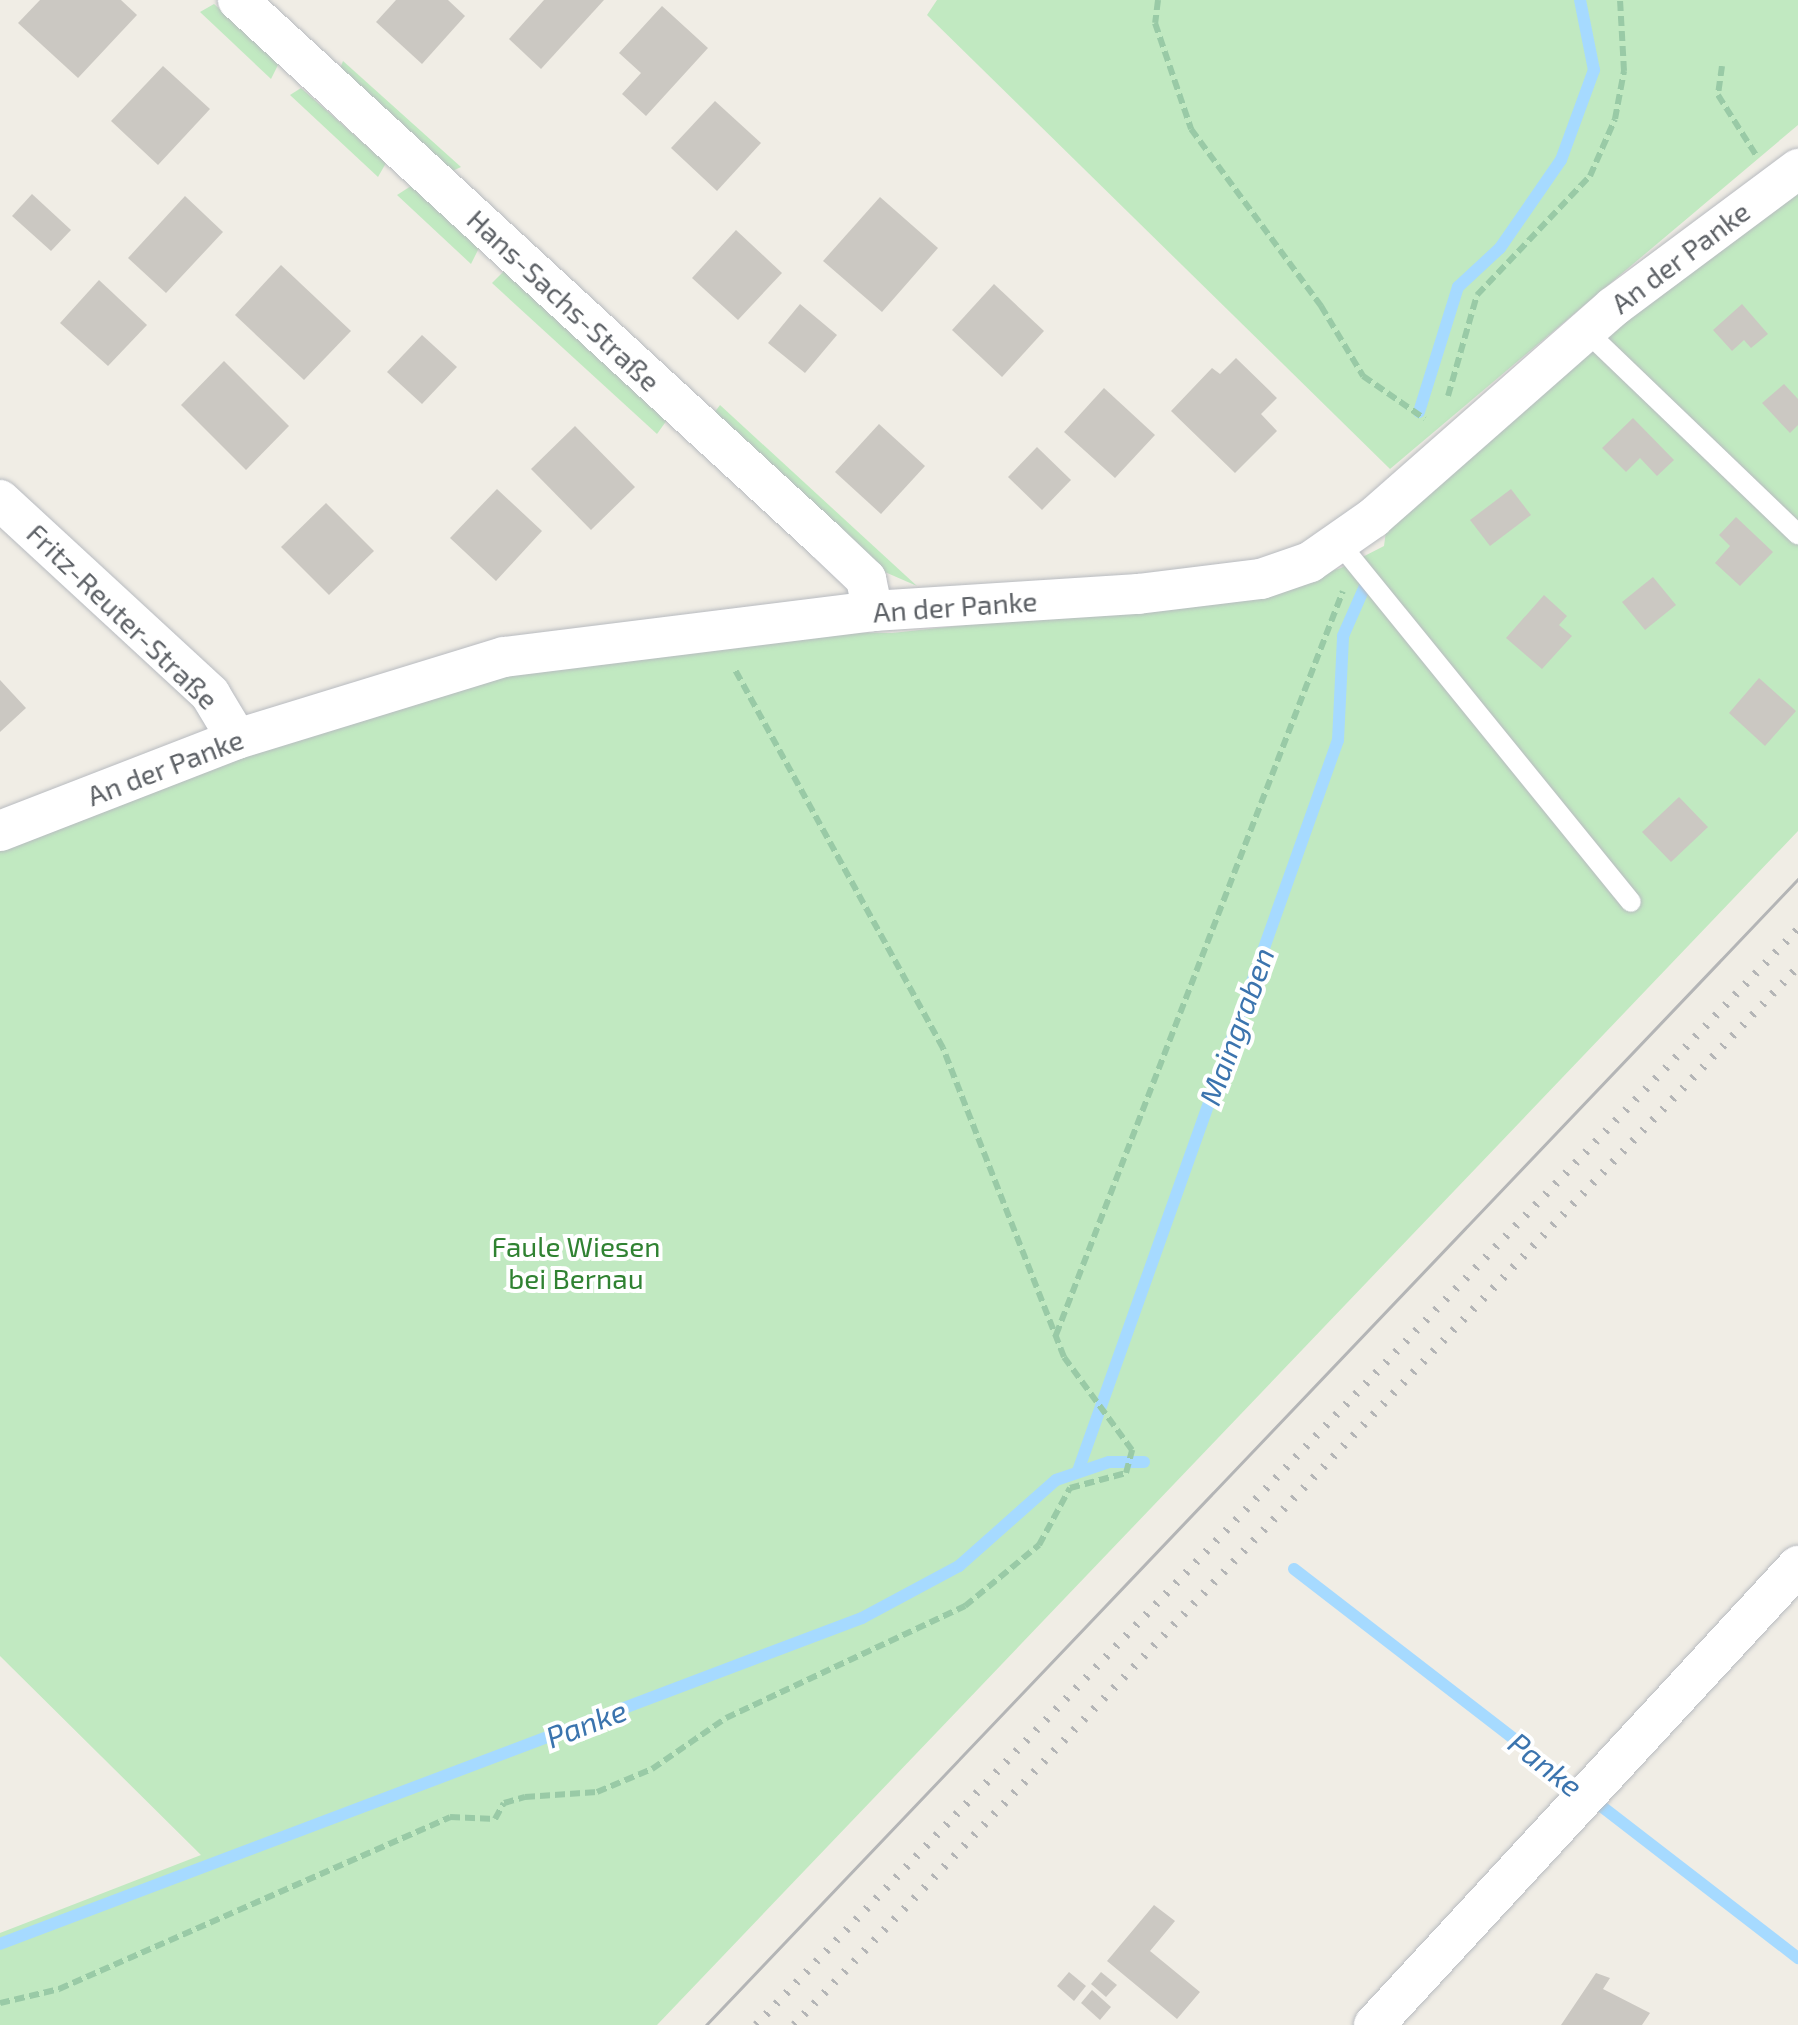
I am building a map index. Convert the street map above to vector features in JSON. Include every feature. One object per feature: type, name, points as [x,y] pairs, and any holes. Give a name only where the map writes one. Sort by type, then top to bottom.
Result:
[{"type":"street","name":"Hans-Sachs-Straße","points":[[238,0],[866,580],[873,611]]},
{"type":"street","name":"An der Panke","points":[[0,831],[237,739],[504,657],[873,611],[1262,579],[1347,553],[1455,445],[1586,330],[1786,177]]},
{"type":"street","name":"Fritz-Reuter-Straße","points":[[0,500],[210,694],[237,739]]},
{"type":"street","points":[[1377,2022],[1630,1755],[1798,1566]]},
{"type":"lane","points":[[1586,330],[1798,534]]},
{"type":"lane","points":[[1347,553],[1631,902]]},
{"type":"path","points":[[1158,0],[1155,23],[1191,130],[1322,306],[1363,376],[1399,396],[1455,445]]},
{"type":"path","points":[[1455,445],[1444,416],[1477,295],[1590,176],[1615,119],[1624,71],[1620,0]]},
{"type":"path","points":[[1722,66],[1718,95],[1786,177]]},
{"type":"path","points":[[1056,1337],[1347,553]]},
{"type":"path","points":[[0,2004],[59,1989],[450,1817],[495,1819],[504,1803],[525,1796],[597,1792],[652,1769],[726,1718],[965,1606],[1039,1546],[1070,1488],[1126,1473],[1132,1450],[1094,1399],[1056,1337],[944,1048],[732,665],[729,629]]},
{"type":"green space","points":[[937,0],[1798,0],[1798,125],[1390,469],[927,15]]},
{"type":"green space","points":[[214,4],[279,63],[271,79],[200,12]]},
{"type":"green space","points":[[343,61],[461,167],[448,173],[339,71]]},
{"type":"green space","points":[[301,88],[386,163],[378,177],[290,95]]},
{"type":"green space","points":[[411,186],[479,248],[471,264],[397,195]]},
{"type":"green space","name":"Faule Wiesen bei Bernau","points":[[1798,189],[1798,831],[657,2025],[0,2025],[0,1933],[201,1855],[0,1656],[0,848],[259,743],[501,676],[826,632],[892,633],[1266,592],[1341,568],[1384,546],[1386,531],[1588,351]]},
{"type":"green space","points":[[504,271],[667,420],[657,434],[492,283]]},
{"type":"green space","points":[[720,405],[917,586],[878,569],[711,417]]},
{"type":"building","points":[[40,0],[121,0],[137,15],[78,78],[18,23]]},
{"type":"building","points":[[396,0],[448,0],[465,16],[422,64],[376,22]]},
{"type":"building","points":[[544,0],[604,0],[541,69],[509,39]]},
{"type":"building","points":[[662,6],[708,48],[646,116],[622,94],[641,73],[619,53]]},
{"type":"building","points":[[163,66],[210,109],[158,165],[111,121]]},
{"type":"building","points":[[715,101],[761,143],[717,191],[671,148]]},
{"type":"building","points":[[32,194],[71,230],[51,251],[12,216]]},
{"type":"building","points":[[185,196],[223,232],[166,293],[128,258]]},
{"type":"building","points":[[880,197],[938,248],[882,312],[823,261]]},
{"type":"building","points":[[736,230],[782,273],[738,320],[692,278]]},
{"type":"building","points":[[281,265],[351,331],[304,380],[235,315]]},
{"type":"building","points":[[99,280],[147,325],[108,366],[60,323]]},
{"type":"building","points":[[994,284],[1044,331],[1002,377],[952,330]]},
{"type":"building","points":[[800,304],[837,335],[805,373],[768,343]]},
{"type":"building","points":[[1742,304],[1768,334],[1751,348],[1744,340],[1732,351],[1713,330]]},
{"type":"building","points":[[422,335],[457,367],[422,404],[387,372]]},
{"type":"building","points":[[1236,358],[1277,398],[1261,414],[1277,431],[1235,473],[1171,411],[1212,368],[1220,374]]},
{"type":"building","points":[[224,361],[289,426],[246,470],[181,405]]},
{"type":"building","points":[[1784,384],[1798,399],[1798,425],[1790,433],[1762,403]]},
{"type":"building","points":[[1104,388],[1155,435],[1115,478],[1064,432]]},
{"type":"building","points":[[1633,418],[1674,460],[1657,476],[1640,458],[1626,472],[1602,448]]},
{"type":"building","points":[[879,424],[925,466],[881,514],[835,472]]},
{"type":"building","points":[[575,426],[635,487],[591,530],[531,469]]},
{"type":"building","points":[[1037,447],[1071,480],[1042,510],[1008,477]]},
{"type":"building","points":[[497,489],[542,531],[496,581],[450,538]]},
{"type":"building","points":[[1511,489],[1531,515],[1490,546],[1470,520]]},
{"type":"building","points":[[326,503],[374,551],[329,595],[281,547]]},
{"type":"building","points":[[1736,517],[1773,552],[1740,586],[1715,563],[1730,546],[1719,535]]},
{"type":"building","points":[[1653,577],[1676,605],[1645,630],[1622,602]]},
{"type":"building","points":[[1544,595],[1567,616],[1559,625],[1572,636],[1542,669],[1506,638]]},
{"type":"building","points":[[1759,678],[1796,711],[1765,746],[1729,713]]},
{"type":"building","points":[[0,680],[26,708],[0,732]]},
{"type":"building","points":[[1679,797],[1708,827],[1671,862],[1642,832]]},
{"type":"building","points":[[1154,1905],[1175,1921],[1150,1951],[1200,1992],[1177,2019],[1107,1961]]},
{"type":"building","points":[[1069,1972],[1086,1986],[1074,2001],[1057,1986]]},
{"type":"building","points":[[1101,1972],[1117,1985],[1106,1997],[1091,1984]]},
{"type":"building","points":[[1596,1973],[1610,1978],[1603,1989],[1650,2013],[1642,2025],[1561,2025]]},
{"type":"building","points":[[1092,1990],[1111,2007],[1100,2020],[1081,2003]]},
{"type":"waterway","name":"Maingraben","points":[[1419,412],[1458,287],[1500,248],[1561,160],[1594,70],[1580,0]]},
{"type":"waterway","name":"Maingraben","points":[[1078,1471],[1338,740],[1343,636],[1369,577]]},
{"type":"waterway","name":"Panke","points":[[0,1944],[862,1618],[959,1566],[1056,1480],[1109,1462],[1144,1462]]},
{"type":"waterway","name":"Panke","points":[[1294,1569],[1798,1958]]},
{"type":"tram line","points":[[706,2025],[1798,879]]},
{"type":"railway","points":[[756,2025],[1798,929]]},
{"type":"railway","points":[[794,2025],[1798,967]]}]
